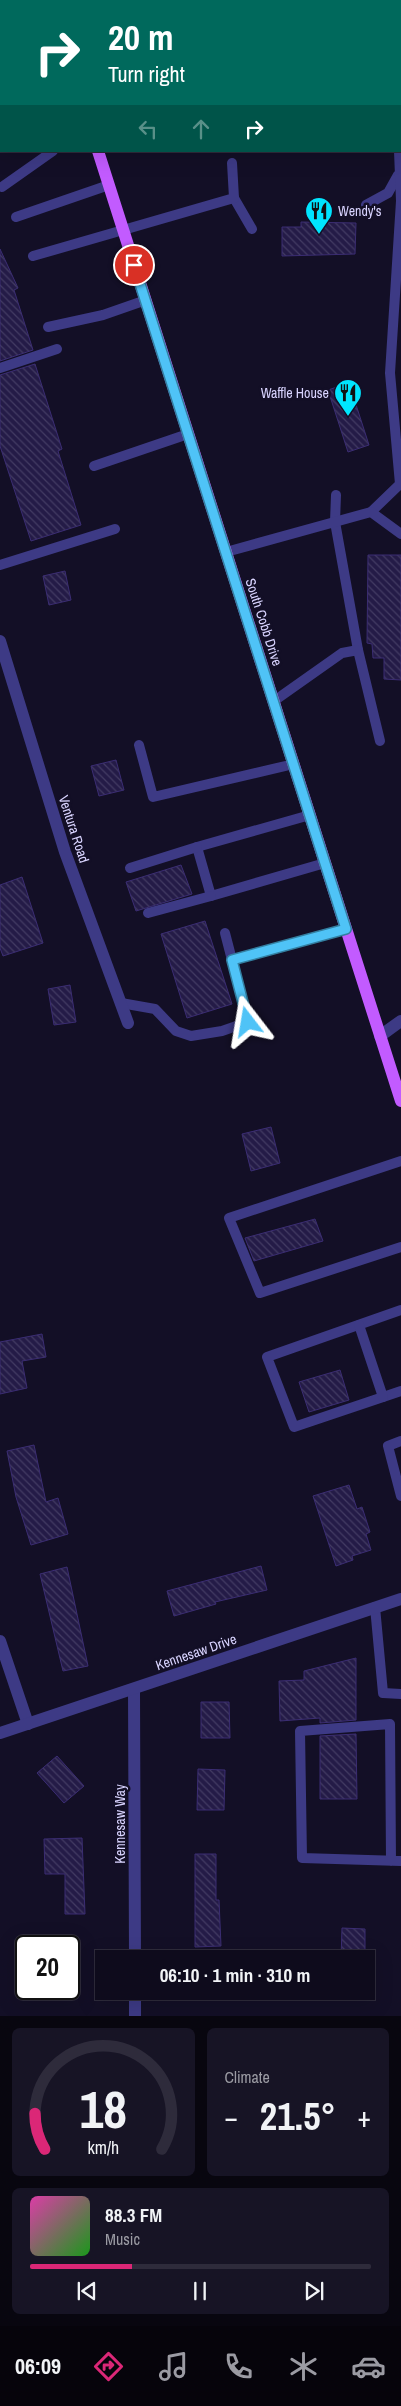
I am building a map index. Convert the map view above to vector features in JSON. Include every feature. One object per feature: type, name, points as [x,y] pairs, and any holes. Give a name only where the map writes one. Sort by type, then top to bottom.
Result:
[{"type":"main road","name":"South Cobb Drive","points":[[98,152],[401,1101]]},
{"type":"street","name":"Ventura Road","points":[[0,641],[65,852],[128,1023]]},
{"type":"street","points":[[380,1036],[401,1021]]},
{"type":"street","name":"Kennesaw Drive","points":[[0,1733],[401,1599]]},
{"type":"street","points":[[0,1641],[28,1724]]},
{"type":"street","name":"Kennesaw Way","points":[[134,1689],[135,1950]]},
{"type":"street","points":[[135,2000],[135,2016]]},
{"type":"lane","points":[[2,187],[52,152]]},
{"type":"lane","points":[[226,552],[371,512],[400,484],[390,373],[398,290],[401,202],[399,152]]},
{"type":"lane","points":[[232,163],[234,198],[252,229]]},
{"type":"lane","points":[[366,205],[388,193],[399,174]]},
{"type":"lane","points":[[16,217],[109,185]]},
{"type":"lane","points":[[33,256],[234,198]]},
{"type":"lane","points":[[48,327],[103,315],[146,300]]},
{"type":"lane","points":[[0,368],[57,349]]},
{"type":"lane","points":[[94,466],[188,434]]},
{"type":"lane","points":[[336,494],[335,522],[358,650],[380,741]]},
{"type":"lane","points":[[371,512],[401,534]]},
{"type":"lane","points":[[0,565],[115,529]]},
{"type":"lane","points":[[274,701],[342,653],[358,650]]},
{"type":"lane","points":[[139,745],[153,797],[294,764]]},
{"type":"lane","points":[[130,868],[310,815]]},
{"type":"lane","points":[[197,847],[211,896]]},
{"type":"lane","points":[[148,913],[325,863]]},
{"type":"lane","points":[[232,960],[346,929]]},
{"type":"lane","points":[[121,1003],[154,1009],[176,1031],[191,1036],[222,1031],[248,1022],[225,933]]},
{"type":"lane","points":[[401,1161],[229,1218],[260,1293],[401,1248]]},
{"type":"lane","points":[[401,1310],[267,1357],[294,1427],[401,1391]]},
{"type":"lane","points":[[360,1325],[383,1397]]},
{"type":"lane","points":[[401,1441],[388,1446],[401,1496]]},
{"type":"lane","points":[[375,1607],[383,1693],[401,1694]]},
{"type":"lane","points":[[390,1724],[396,1861],[302,1858],[300,1731],[390,1724]]},
{"type":"building","name":"Wendy's","points":[[301,222],[356,223],[355,254],[282,256],[282,227],[301,227]]},
{"type":"building","points":[[0,249],[18,288],[14,290],[33,350],[0,361]]},
{"type":"building","points":[[35,364],[62,449],[58,451],[81,525],[31,541],[0,446],[0,375]]},
{"type":"building","name":"Waffle House","points":[[349,383],[369,445],[348,452],[328,390]]},
{"type":"building","points":[[368,555],[401,555],[401,680],[384,679],[384,658],[373,658],[372,644],[367,643]]},
{"type":"building","points":[[65,571],[71,600],[49,605],[43,576]]},
{"type":"building","points":[[116,760],[124,790],[99,796],[91,766]]},
{"type":"building","points":[[181,865],[192,894],[136,911],[126,882]]},
{"type":"building","points":[[22,877],[43,943],[3,956],[0,948],[0,885]]},
{"type":"building","points":[[205,921],[232,1004],[187,1018],[161,934]]},
{"type":"building","points":[[70,985],[76,1022],[54,1025],[48,989]]},
{"type":"building","points":[[271,1127],[280,1163],[251,1171],[242,1134]]},
{"type":"building","points":[[315,1219],[323,1241],[254,1261],[245,1238]]},
{"type":"building","points":[[42,1334],[46,1357],[22,1361],[27,1388],[0,1394],[0,1342]]},
{"type":"building","points":[[340,1370],[349,1400],[309,1412],[299,1382]]},
{"type":"building","points":[[34,1445],[46,1502],[58,1498],[68,1534],[31,1545],[16,1497],[7,1451]]},
{"type":"building","points":[[349,1485],[357,1509],[362,1507],[370,1532],[366,1534],[371,1550],[352,1556],[353,1560],[336,1566],[313,1496]]},
{"type":"building","points":[[261,1566],[267,1590],[215,1602],[216,1604],[174,1616],[167,1591]]},
{"type":"building","points":[[67,1567],[88,1666],[63,1671],[40,1574]]},
{"type":"building","points":[[356,1658],[356,1720],[320,1723],[320,1718],[280,1721],[279,1681],[304,1680],[304,1671]]},
{"type":"building","points":[[201,1702],[229,1702],[230,1738],[201,1738]]},
{"type":"building","points":[[356,1734],[357,1799],[320,1799],[320,1736]]},
{"type":"building","points":[[57,1756],[84,1786],[64,1803],[37,1773]]},
{"type":"building","points":[[198,1769],[225,1770],[224,1810],[197,1810]]},
{"type":"building","points":[[82,1838],[85,1914],[65,1914],[65,1874],[45,1874],[44,1839]]},
{"type":"building","points":[[195,1854],[216,1854],[216,1900],[219,1900],[221,1946],[195,1947]]},
{"type":"building","points":[[342,1928],[365,1929],[365,1950],[341,1950]]},
{"type":"place","name":"Wendy's","points":[[319,235]]},
{"type":"place","name":"Waffle House","points":[[348,417]]},
{"type":"route","points":[[134,265],[346,929],[232,960],[248,1022]]}]
